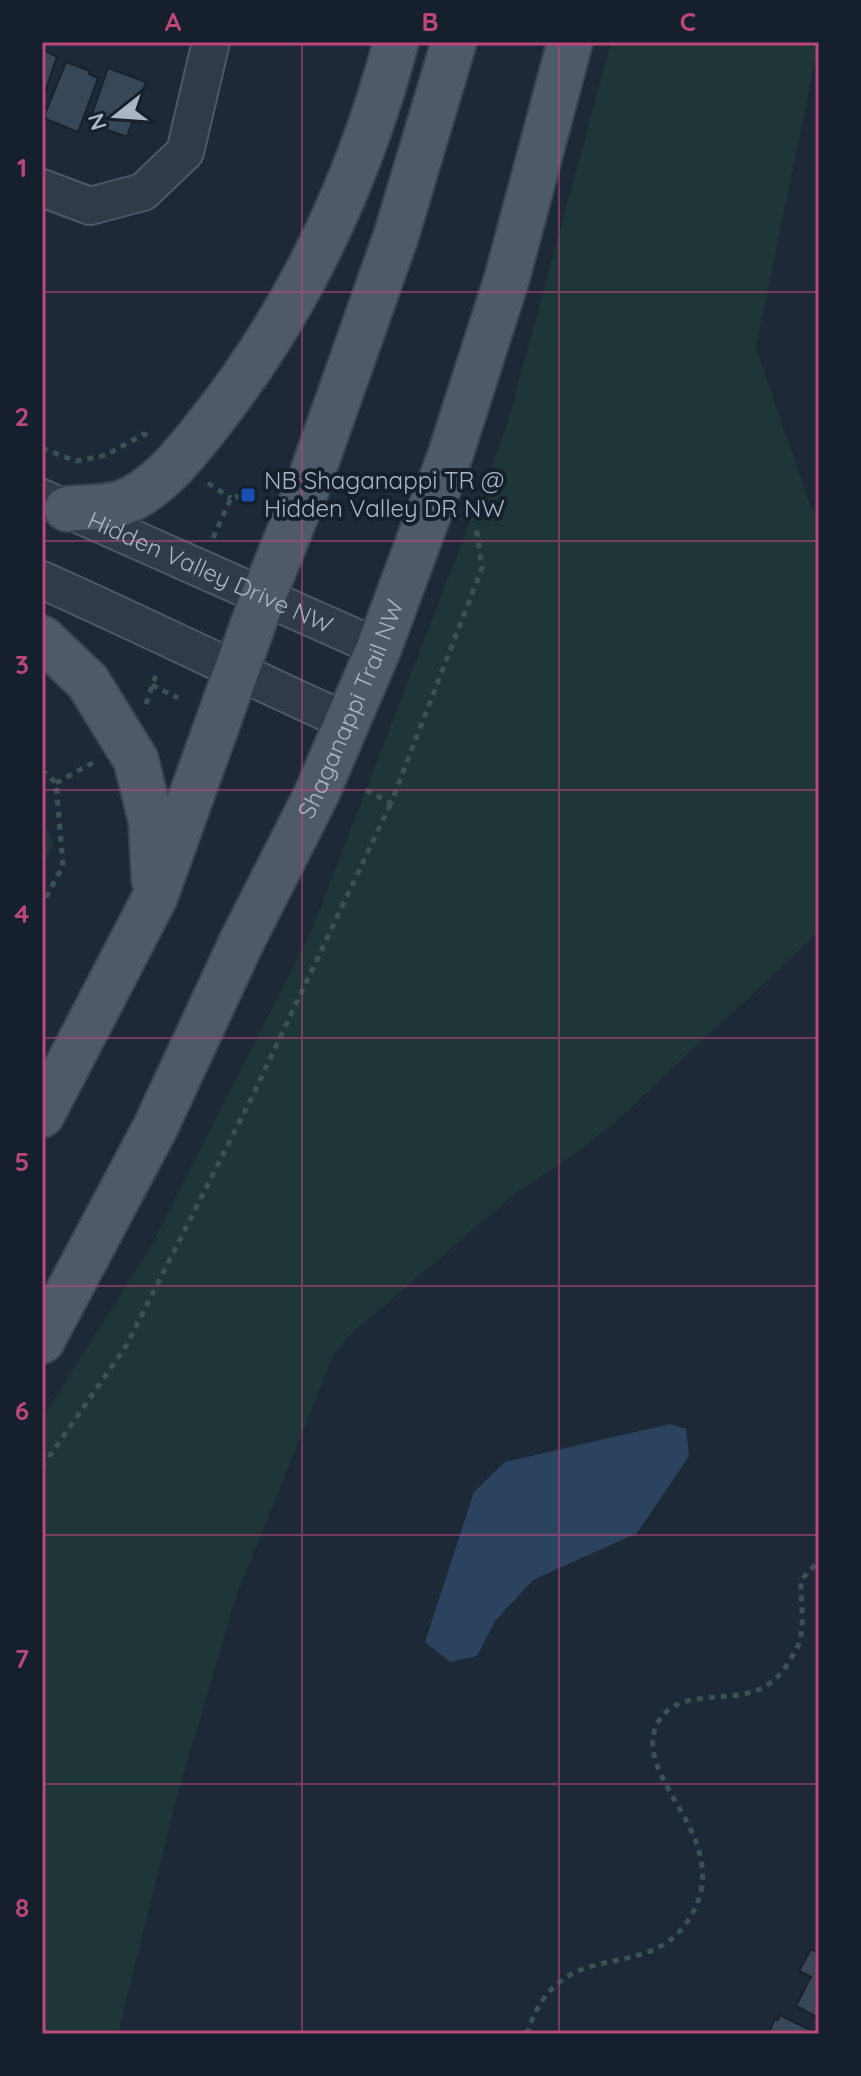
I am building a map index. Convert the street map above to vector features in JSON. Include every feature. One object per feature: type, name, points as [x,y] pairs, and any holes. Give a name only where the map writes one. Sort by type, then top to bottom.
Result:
[{"type":"main road","points":[[55,503],[121,503],[160,480],[234,393],[268,344],[309,270],[340,204],[381,100],[396,42]]},
{"type":"main road","points":[[42,1115],[155,897],[263,597],[307,488],[396,236],[454,42]]},
{"type":"main road","name":"Shaganappi Trail NW","points":[[42,1341],[155,1128],[242,941],[316,795],[379,648],[449,459],[507,278],[570,42]]},
{"type":"main road","points":[[42,638],[88,682],[136,760],[151,821],[155,897]]},
{"type":"street","points":[[42,188],[90,206],[143,192],[185,152],[211,42]]},
{"type":"street","name":"Hidden Valley Drive NW","points":[[55,503],[379,648]]},
{"type":"street","points":[[42,580],[348,722]]},
{"type":"path","points":[[42,448],[76,461],[106,455],[144,434],[153,439]]},
{"type":"path","points":[[208,550],[231,498],[248,495]]},
{"type":"path","points":[[42,1467],[126,1346],[251,1099],[391,803],[482,568],[476,527]]},
{"type":"path","points":[[143,713],[157,671]]},
{"type":"path","points":[[152,685],[178,698]]},
{"type":"path","points":[[56,783],[95,761]]},
{"type":"path","points":[[42,770],[56,783],[63,866],[42,905]]},
{"type":"path","points":[[366,790],[391,803]]},
{"type":"path","points":[[527,2034],[537,2007],[558,1982],[589,1966],[656,1949],[677,1934],[686,1923],[698,1900],[701,1886],[699,1849],[656,1762],[652,1745],[654,1733],[663,1715],[688,1700],[752,1692],[778,1677],[797,1650],[800,1638],[804,1615],[801,1580],[819,1561]]},
{"type":"green space","points":[[611,42],[819,42],[756,347],[811,508],[819,509],[819,932],[614,1123],[512,1196],[350,1335],[333,1356],[236,1597],[177,1796],[118,2034],[42,2034],[42,1419],[150,1248],[311,932],[507,426]]},
{"type":"green space","points":[[42,824],[54,841],[42,866]]},
{"type":"water","points":[[670,1424],[686,1429],[689,1456],[637,1533],[533,1580],[495,1621],[477,1656],[450,1662],[425,1642],[474,1492],[505,1462]]},
{"type":"building","points":[[42,49],[57,57],[42,100]]},
{"type":"building","points":[[66,62],[90,71],[89,74],[98,78],[78,132],[46,119],[45,114]]},
{"type":"building","points":[[108,68],[146,82],[127,137],[89,123]]},
{"type":"building","points":[[811,1949],[819,1953],[819,2018],[796,2006],[811,1977],[799,1971]]},
{"type":"building","points":[[780,2015],[818,2034],[768,2034]]},
{"type":"place","name":"NB Shaganappi TR @ Hidden Valley DR NW","points":[[248,495]]}]
